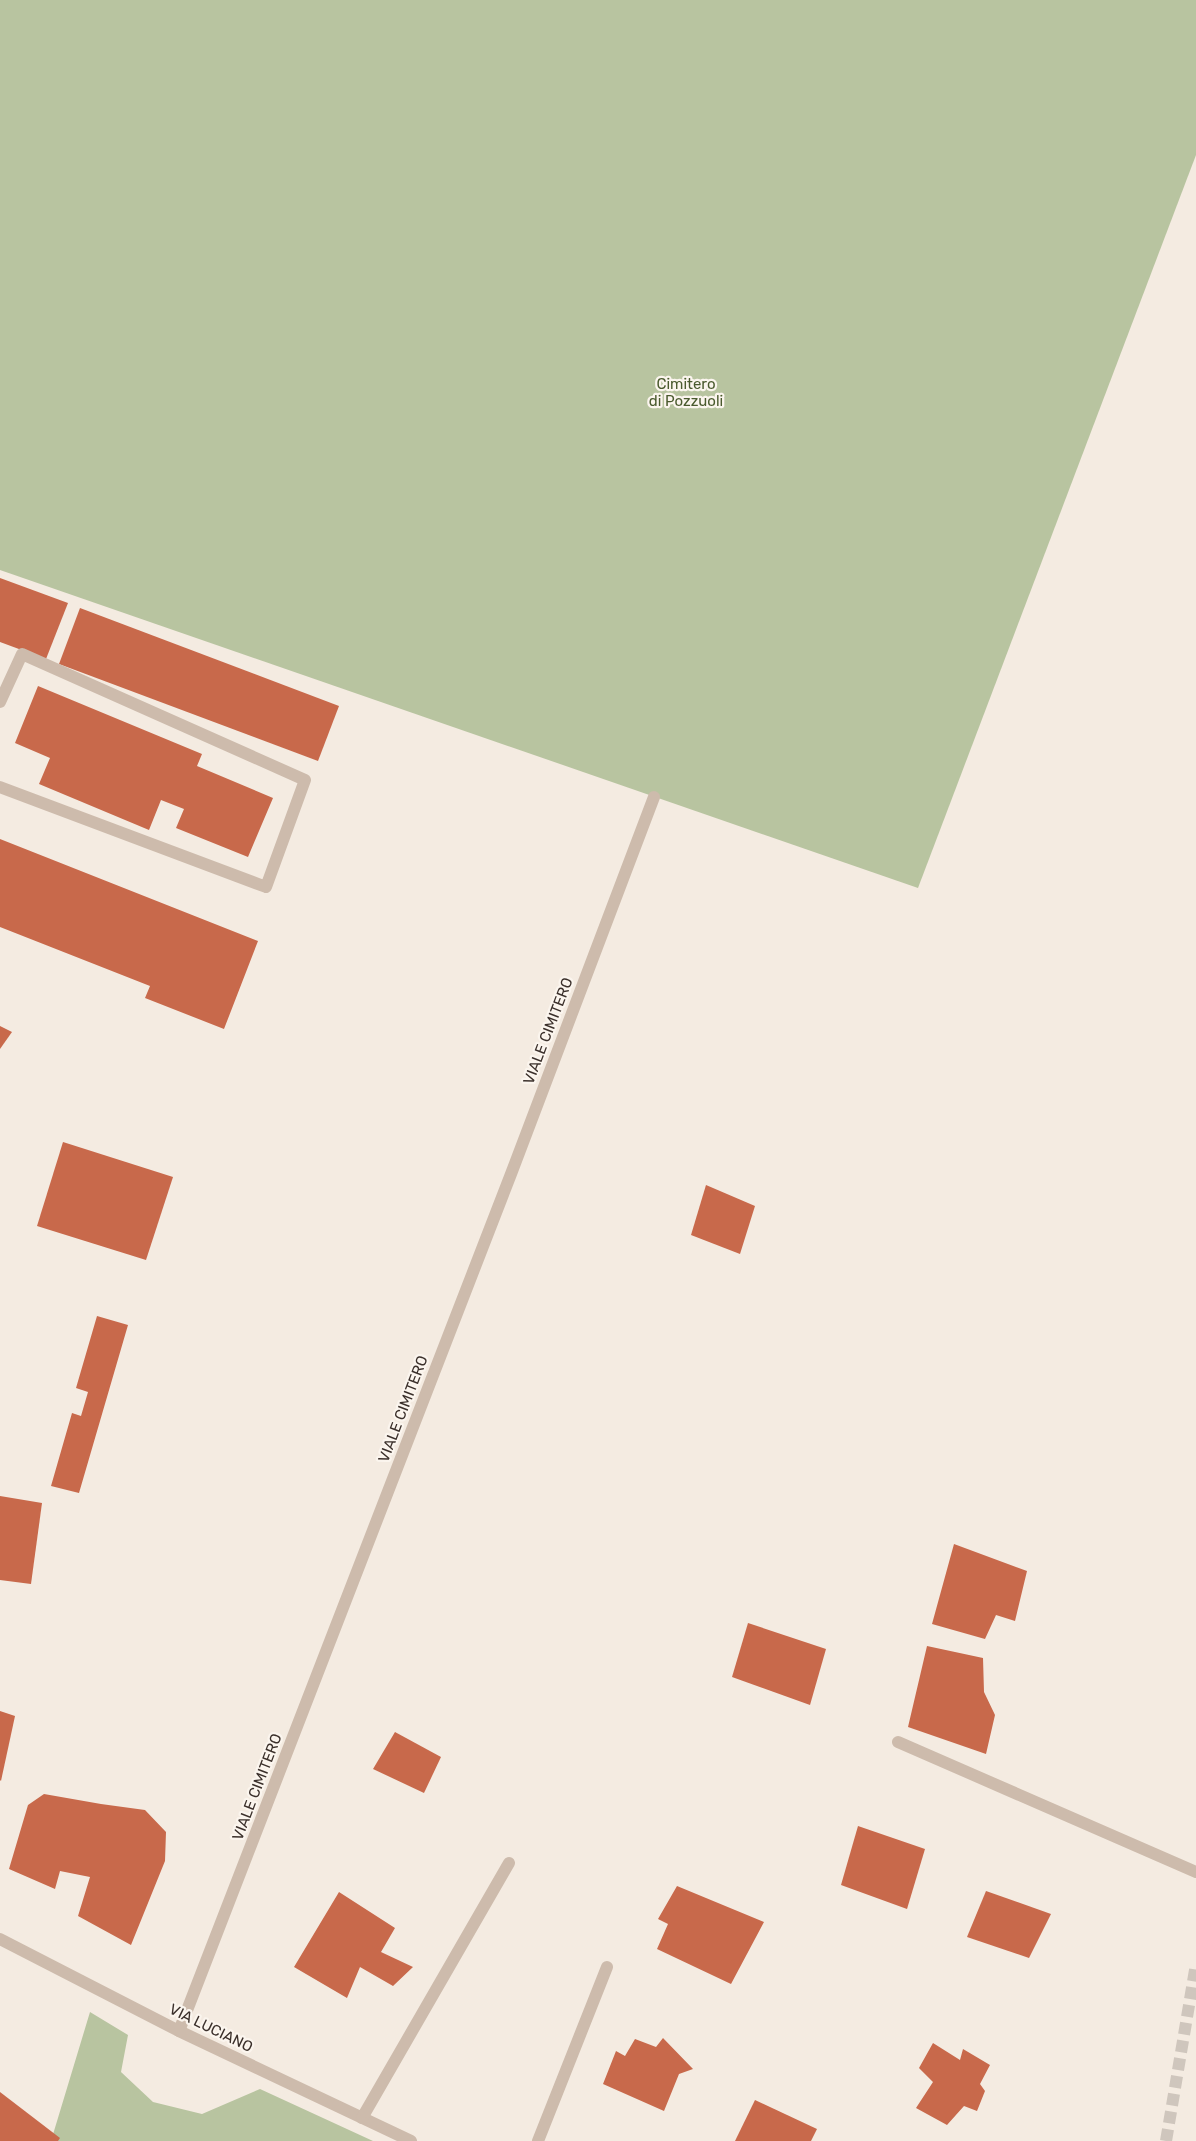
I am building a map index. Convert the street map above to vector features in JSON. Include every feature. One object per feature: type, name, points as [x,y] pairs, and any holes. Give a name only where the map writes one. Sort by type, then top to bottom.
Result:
[{"type":"street","points":[[0,702],[22,654],[305,780],[266,887],[0,787]]},
{"type":"street","name":"VIALE CIMITERO","points":[[179,2031],[511,1174],[654,797]]},
{"type":"street","points":[[898,1742],[1196,1872]]},
{"type":"street","points":[[362,2118],[509,1863]]},
{"type":"street","name":"VIA LUCIANO","points":[[0,1939],[179,2031],[411,2141]]},
{"type":"street","points":[[538,2141],[607,1967]]},
{"type":"green space","name":"Cimitero di Pozzuoli","points":[[0,0],[1196,0],[1196,155],[918,888],[0,570]]},
{"type":"green space","points":[[90,2012],[128,2035],[121,2072],[153,2102],[202,2114],[260,2089],[373,2141],[51,2141]]},
{"type":"building","points":[[0,578],[68,603],[46,659],[0,642]]},
{"type":"building","points":[[80,608],[339,706],[318,761],[59,664]]},
{"type":"building","points":[[38,686],[202,754],[197,766],[273,798],[248,857],[176,828],[184,809],[161,800],[149,830],[39,784],[50,758],[15,743]]},
{"type":"building","points":[[0,839],[258,941],[224,1029],[145,998],[150,986],[0,927]]},
{"type":"building","points":[[0,1026],[12,1032],[0,1049]]},
{"type":"building","points":[[63,1142],[173,1177],[146,1260],[37,1226]]},
{"type":"building","points":[[706,1185],[755,1206],[740,1254],[691,1235]]},
{"type":"building","points":[[97,1316],[128,1325],[79,1493],[51,1486],[72,1413],[81,1416],[88,1392],[76,1388]]},
{"type":"building","points":[[0,1496],[42,1503],[31,1584],[0,1580]]},
{"type":"building","points":[[954,1544],[1027,1571],[1015,1621],[996,1615],[985,1639],[932,1624]]},
{"type":"building","points":[[748,1623],[826,1649],[810,1705],[732,1677]]},
{"type":"building","points":[[927,1646],[983,1658],[984,1692],[995,1715],[986,1754],[908,1727]]},
{"type":"building","points":[[0,1711],[15,1716],[1,1781],[0,1780]]},
{"type":"building","points":[[395,1732],[441,1757],[424,1793],[373,1769]]},
{"type":"building","points":[[44,1794],[145,1810],[166,1832],[165,1861],[131,1945],[78,1916],[90,1877],[60,1871],[55,1889],[9,1869],[28,1805]]},
{"type":"building","points":[[858,1826],[925,1849],[907,1909],[841,1885]]},
{"type":"building","points":[[677,1886],[764,1922],[731,1984],[657,1949],[668,1924],[658,1919]]},
{"type":"building","points":[[986,1891],[1051,1914],[1029,1958],[967,1937]]},
{"type":"building","points":[[339,1892],[395,1928],[381,1952],[413,1967],[393,1986],[360,1967],[347,1998],[294,1967]]},
{"type":"building","points":[[663,2038],[693,2069],[679,2074],[664,2111],[603,2084],[616,2051],[625,2056],[635,2039],[656,2047]]},
{"type":"building","points":[[933,2043],[960,2060],[963,2049],[990,2065],[980,2084],[985,2091],[977,2111],[964,2106],[947,2125],[916,2108],[933,2082],[919,2068]]},
{"type":"building","points":[[0,2092],[60,2138],[58,2141],[0,2141]]},
{"type":"building","points":[[755,2100],[817,2129],[811,2141],[735,2141]]},
{"type":"tunnel","points":[[1166,2141],[1196,1964]]}]
